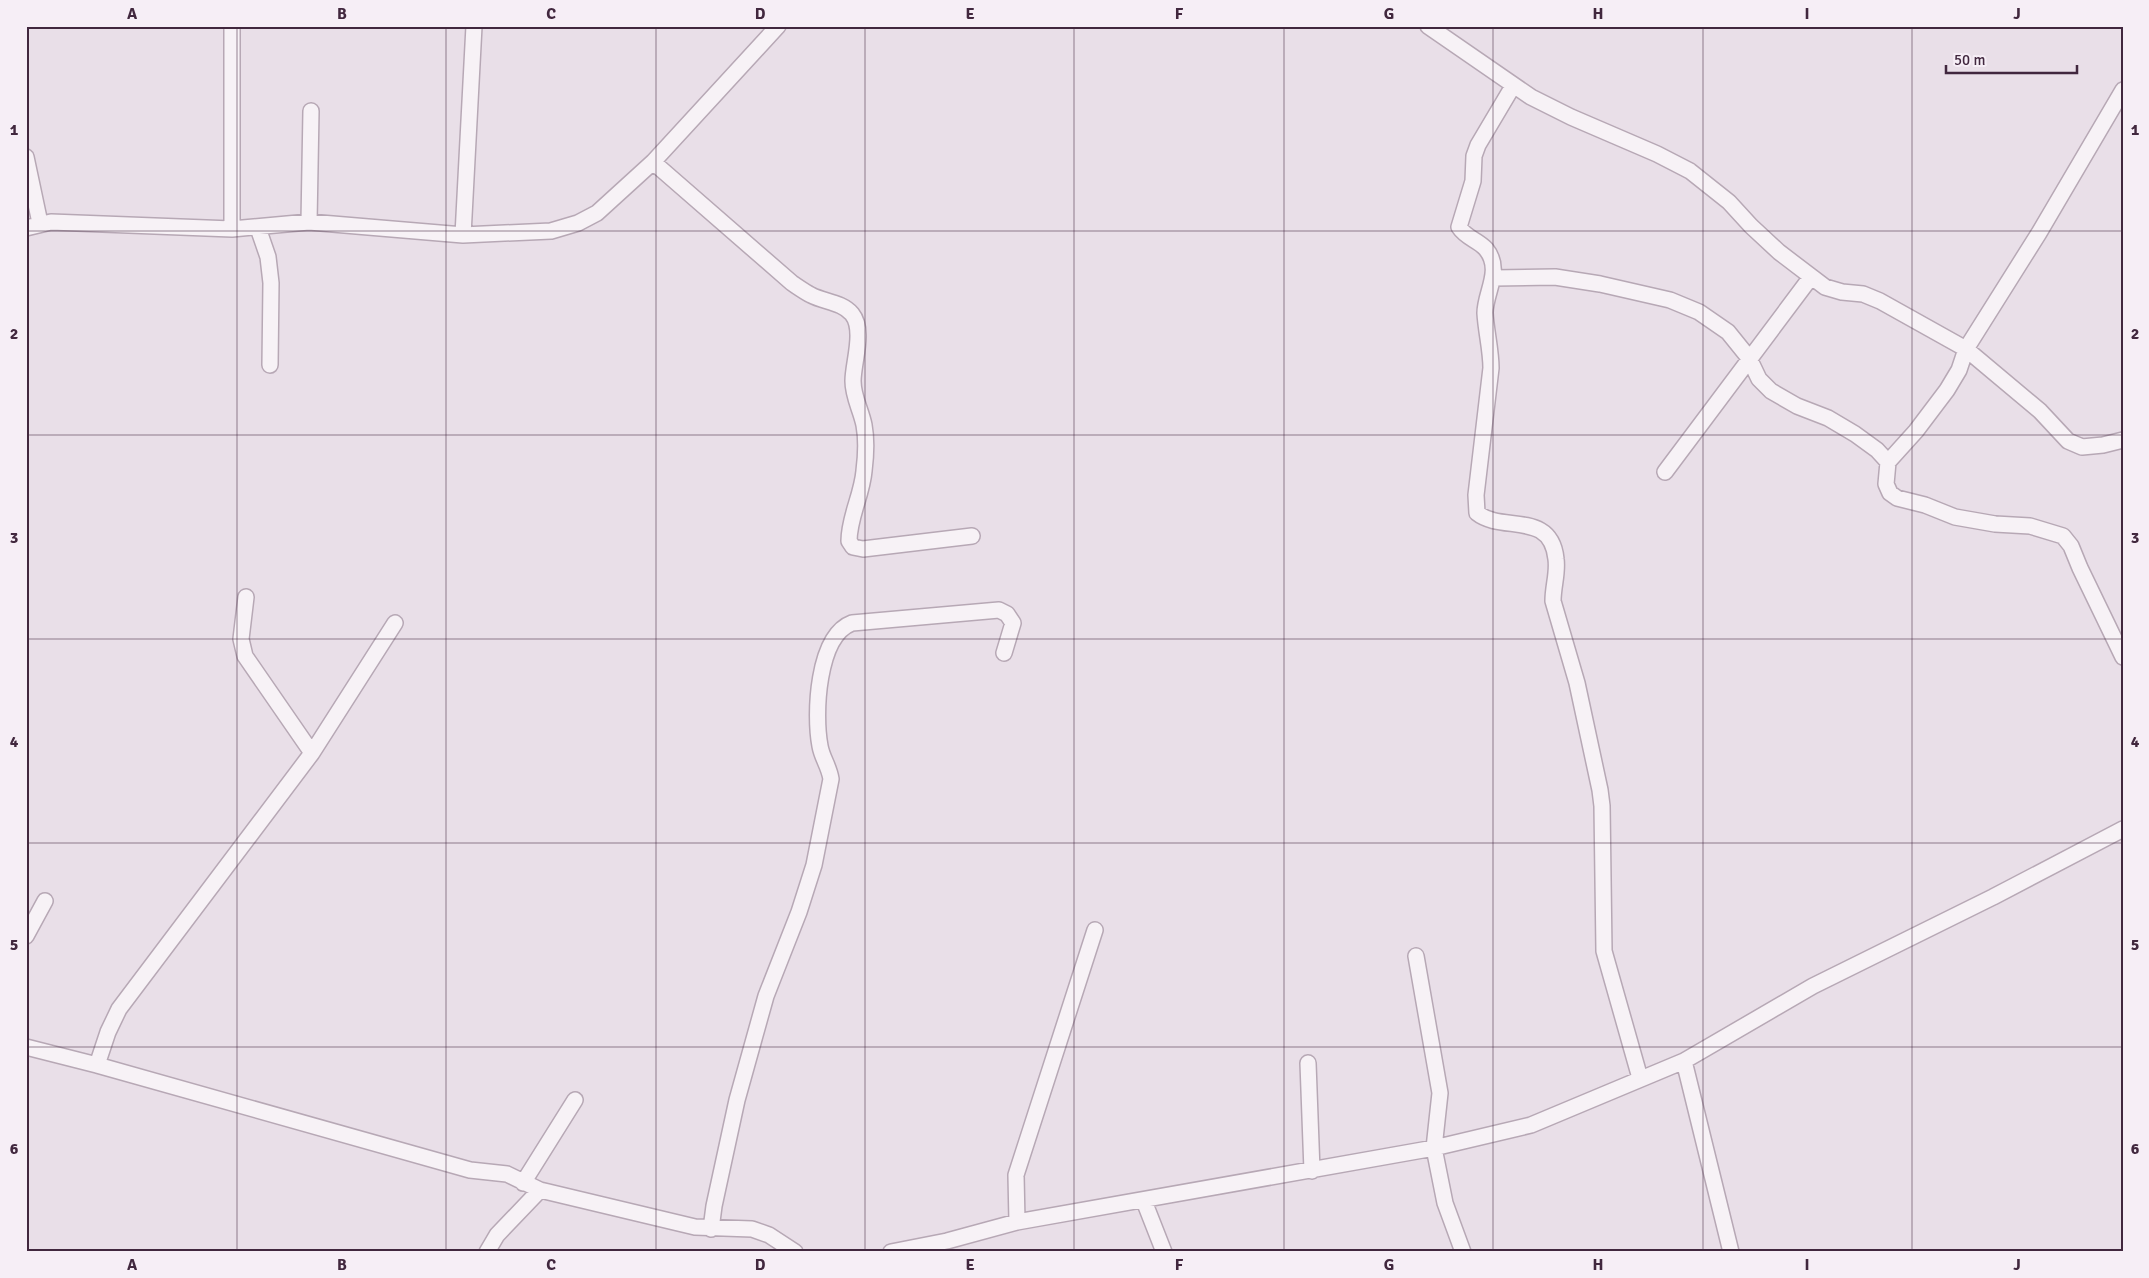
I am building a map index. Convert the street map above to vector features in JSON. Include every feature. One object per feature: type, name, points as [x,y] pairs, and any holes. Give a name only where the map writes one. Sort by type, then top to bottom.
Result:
[{"type":"street","points":[[232,26],[232,229]]},
{"type":"street","points":[[463,235],[474,26]]},
{"type":"street","points":[[26,157],[33,225],[51,222],[232,229],[309,222],[463,235],[552,231],[578,223],[597,213],[653,162],[778,26]]},
{"type":"street","points":[[1428,26],[1513,86],[1571,117],[1658,154],[1690,171],[1729,202],[1751,226],[1825,287],[1842,292],[1863,294],[1880,301],[1966,349],[2040,411],[2068,441],[2082,447],[2103,445],[2123,440]]},
{"type":"street","points":[[1513,86],[1478,145],[1474,156],[1473,181],[1459,227],[1464,235],[1486,249],[1492,261],[1494,278],[1485,314],[1491,368],[1476,495],[1477,513],[1483,518],[1526,525],[1539,530],[1550,540],[1556,557],[1557,574],[1553,587],[1553,601],[1577,683],[1602,806],[1604,951],[1640,1078]]},
{"type":"street","points":[[2123,90],[2039,234],[1966,349],[1948,390],[1916,431],[1888,462],[1886,484],[1890,493],[1897,498],[1973,522],[2030,526],[2063,536],[2071,546],[2123,657]]},
{"type":"street","points":[[309,222],[310,111]]},
{"type":"street","points":[[653,162],[792,283],[812,296],[843,307],[853,315],[857,324],[858,346],[853,381],[855,399],[864,423],[866,440],[864,473],[860,495],[849,531],[849,541],[853,547],[863,549],[972,536]]},
{"type":"street","points":[[258,228],[268,257],[271,283],[270,365]]},
{"type":"street","points":[[1494,278],[1555,277],[1600,284],[1670,300],[1699,312],[1728,332],[1750,358],[1759,379],[1770,392],[1797,406],[1828,418],[1855,434],[1877,450],[1888,462]]},
{"type":"street","points":[[1665,472],[1811,277]]},
{"type":"street","points":[[246,597],[241,639],[245,656],[312,753]]},
{"type":"street","points":[[711,1229],[714,1206],[737,1100],[766,996],[799,912],[814,865],[830,779],[829,768],[820,748],[818,693],[827,654],[833,641],[844,626],[852,623],[999,610],[1007,614],[1013,623],[1004,652]]},
{"type":"street","points":[[97,1065],[108,1032],[119,1009],[312,753],[395,623]]},
{"type":"street","points":[[891,1252],[947,1241],[1017,1222],[1144,1201],[1434,1148],[1531,1125],[1684,1061],[1814,986],[2123,829]]},
{"type":"street","points":[[26,936],[44,901]]},
{"type":"street","points":[[1017,1222],[1016,1175],[1095,930]]},
{"type":"street","points":[[1416,956],[1440,1093],[1434,1148],[1445,1203],[1463,1252]]},
{"type":"street","points":[[26,1047],[97,1065],[470,1170],[507,1174],[540,1190],[695,1227],[752,1229],[769,1235],[794,1252]]},
{"type":"street","points":[[1684,1061],[1731,1252]]},
{"type":"street","points":[[1308,1063],[1312,1171]]},
{"type":"street","points":[[523,1183],[575,1100]]},
{"type":"street","points":[[487,1252],[497,1235],[540,1190]]},
{"type":"street","points":[[1144,1201],[1164,1252]]}]
